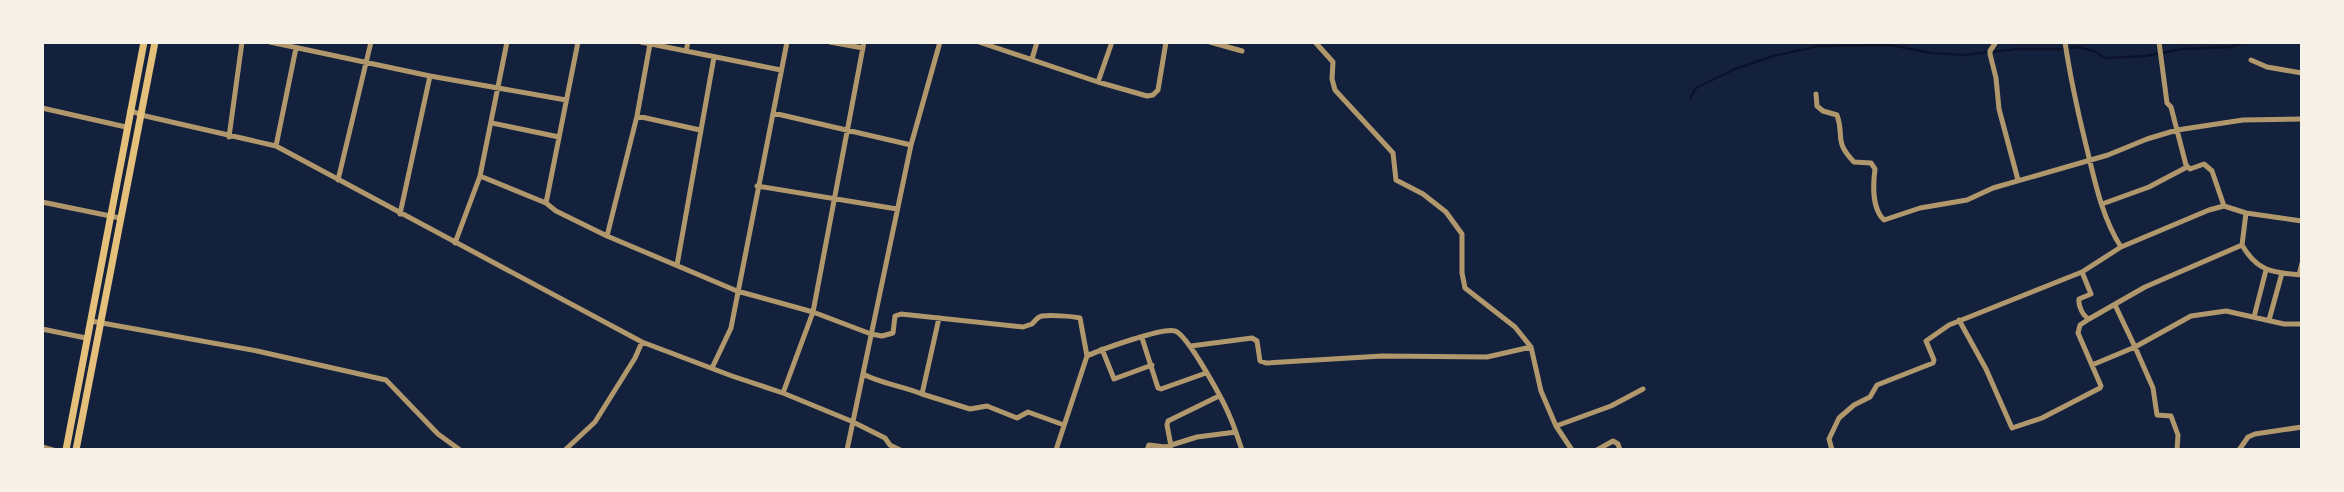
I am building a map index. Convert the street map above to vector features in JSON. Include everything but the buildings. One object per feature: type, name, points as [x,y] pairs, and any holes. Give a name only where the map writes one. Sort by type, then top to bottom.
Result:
[{"type":"main road","points":[[66,450],[126,127],[144,42]]},
{"type":"main road","points":[[76,450],[155,42]]},
{"type":"main road","points":[[68,437],[78,439]]},
{"type":"street","points":[[229,137],[242,42]]},
{"type":"street","points":[[270,42],[430,76],[566,100]]},
{"type":"street","points":[[338,180],[371,42]]},
{"type":"street","points":[[456,243],[480,176],[507,42]]},
{"type":"street","points":[[546,203],[578,42]]},
{"type":"street","points":[[641,42],[781,70]]},
{"type":"street","points":[[686,51],[688,42]]},
{"type":"street","points":[[712,368],[731,328],[757,186],[787,42]]},
{"type":"street","points":[[783,393],[813,312],[864,45],[830,42]]},
{"type":"street","points":[[847,450],[851,421],[863,374],[911,145],[940,42]]},
{"type":"street","points":[[979,42],[1098,82],[1147,96],[1153,95],[1158,90],[1166,42]]},
{"type":"street","points":[[1032,59],[1037,42]]},
{"type":"street","points":[[1098,82],[1112,42]]},
{"type":"street","points":[[1210,42],[1242,51]]},
{"type":"street","points":[[1315,42],[1333,62],[1332,79],[1335,90],[1393,153],[1396,180],[1423,194],[1446,212],[1462,234],[1462,273],[1465,288],[1515,327],[1531,347],[1542,391],[1556,426],[1572,450]]},
{"type":"street","points":[[1996,42],[1990,52],[1996,78],[1999,109],[2018,180]]},
{"type":"street","points":[[2159,42],[2167,103],[2171,107],[2188,167]]},
{"type":"street","points":[[2065,43],[2078,114],[2090,161],[2102,204],[2121,247]]},
{"type":"street","points":[[607,236],[637,116],[650,44]]},
{"type":"street","points":[[276,146],[296,48]]},
{"type":"street","points":[[677,265],[714,57]]},
{"type":"street","points":[[2251,60],[2267,67],[2302,73]]},
{"type":"street","points":[[400,214],[430,76]]},
{"type":"street","points":[[1816,94],[1817,106],[1837,115],[1840,121],[1840,142],[1847,155],[1854,162],[1871,163],[1875,169],[1873,181],[1876,200],[1880,217],[1884,220],[1920,208],[1967,200],[1993,188],[2060,167],[2090,161],[2178,130],[2243,120],[2302,119]]},
{"type":"street","points":[[42,108],[126,127]]},
{"type":"street","points":[[130,110],[141,115],[229,137],[276,146],[642,342],[783,393],[851,421],[884,438],[890,445],[900,450]]},
{"type":"street","points":[[773,113],[911,145]]},
{"type":"street","points":[[637,116],[700,130]]},
{"type":"street","points":[[492,122],[559,137]]},
{"type":"street","points":[[2102,204],[2149,187],[2188,167],[2190,169],[2204,164],[2212,171],[2224,206]]},
{"type":"street","points":[[480,176],[546,203],[556,211],[607,236],[737,291],[813,312],[871,334],[882,336],[893,333],[895,316],[901,314],[1023,327],[1032,324],[1036,318],[1042,316],[1080,318],[1087,356],[1056,450]]},
{"type":"street","points":[[757,186],[897,209]]},
{"type":"street","points":[[42,202],[120,218]]},
{"type":"street","points":[[1832,450],[1829,439],[1839,418],[1854,405],[1870,397],[1877,385],[1933,363],[1934,360],[1926,342],[1959,320],[1999,303],[2041,290],[2082,272],[2121,247],[2209,210],[2224,206],[2246,213],[2302,221]]},
{"type":"street","points":[[2246,213],[2242,244],[2254,263],[2266,270],[2300,275],[2302,262]]},
{"type":"street","points":[[1959,320],[1986,369],[2012,428],[2042,418],[2098,390],[2101,386],[2078,330],[2080,325],[2145,287],[2242,244]]},
{"type":"street","points":[[2254,317],[2266,270]]},
{"type":"street","points":[[2082,272],[2091,294],[2079,300],[2078,303],[2085,316],[2089,319]]},
{"type":"street","points":[[2269,320],[2282,273]]},
{"type":"street","points":[[2115,305],[2140,354],[2153,388],[2157,415],[2171,416],[2178,435],[2176,450]]},
{"type":"street","points":[[2092,366],[2135,347],[2191,316],[2226,311],[2269,320],[2302,324]]},
{"type":"street","points":[[922,394],[939,318]]},
{"type":"street","points":[[91,320],[256,351],[386,380],[438,434],[460,450]]},
{"type":"street","points":[[42,330],[86,338]]},
{"type":"street","points":[[1087,356],[1102,349],[1142,338],[1173,330],[1179,332],[1191,346],[1219,396],[1236,432],[1242,450]]},
{"type":"street","points":[[1142,338],[1158,388],[1164,390],[1206,373]]},
{"type":"street","points":[[1191,346],[1252,338],[1257,341],[1260,361],[1266,362],[1382,356],[1487,358],[1531,347]]},
{"type":"street","points":[[565,450],[595,422],[635,358],[642,342]]},
{"type":"street","points":[[1102,349],[1114,379],[1152,365]]},
{"type":"street","points":[[863,374],[888,384],[906,387],[922,394],[970,408],[987,406],[1017,418],[1028,412],[1064,425]]},
{"type":"street","points":[[1556,426],[1611,406],[1643,389]]},
{"type":"street","points":[[1172,446],[1167,425],[1168,421],[1219,396]]},
{"type":"street","points":[[2239,450],[2248,437],[2255,434],[2302,427]]},
{"type":"street","points":[[1147,450],[1149,445],[1172,446],[1197,437],[1236,432]]},
{"type":"street","points":[[1597,450],[1613,441],[1618,444],[1620,450]]},
{"type":"street","points":[[42,447],[53,450]]},
{"type":"waterway","points":[[1690,99],[1696,88],[1735,69],[1773,56],[1819,46],[1890,45],[1932,53],[1964,55],[2017,49],[2064,49],[2078,47],[2094,51],[2105,58],[2146,56],[2182,49],[2231,47],[2243,42]]}]
